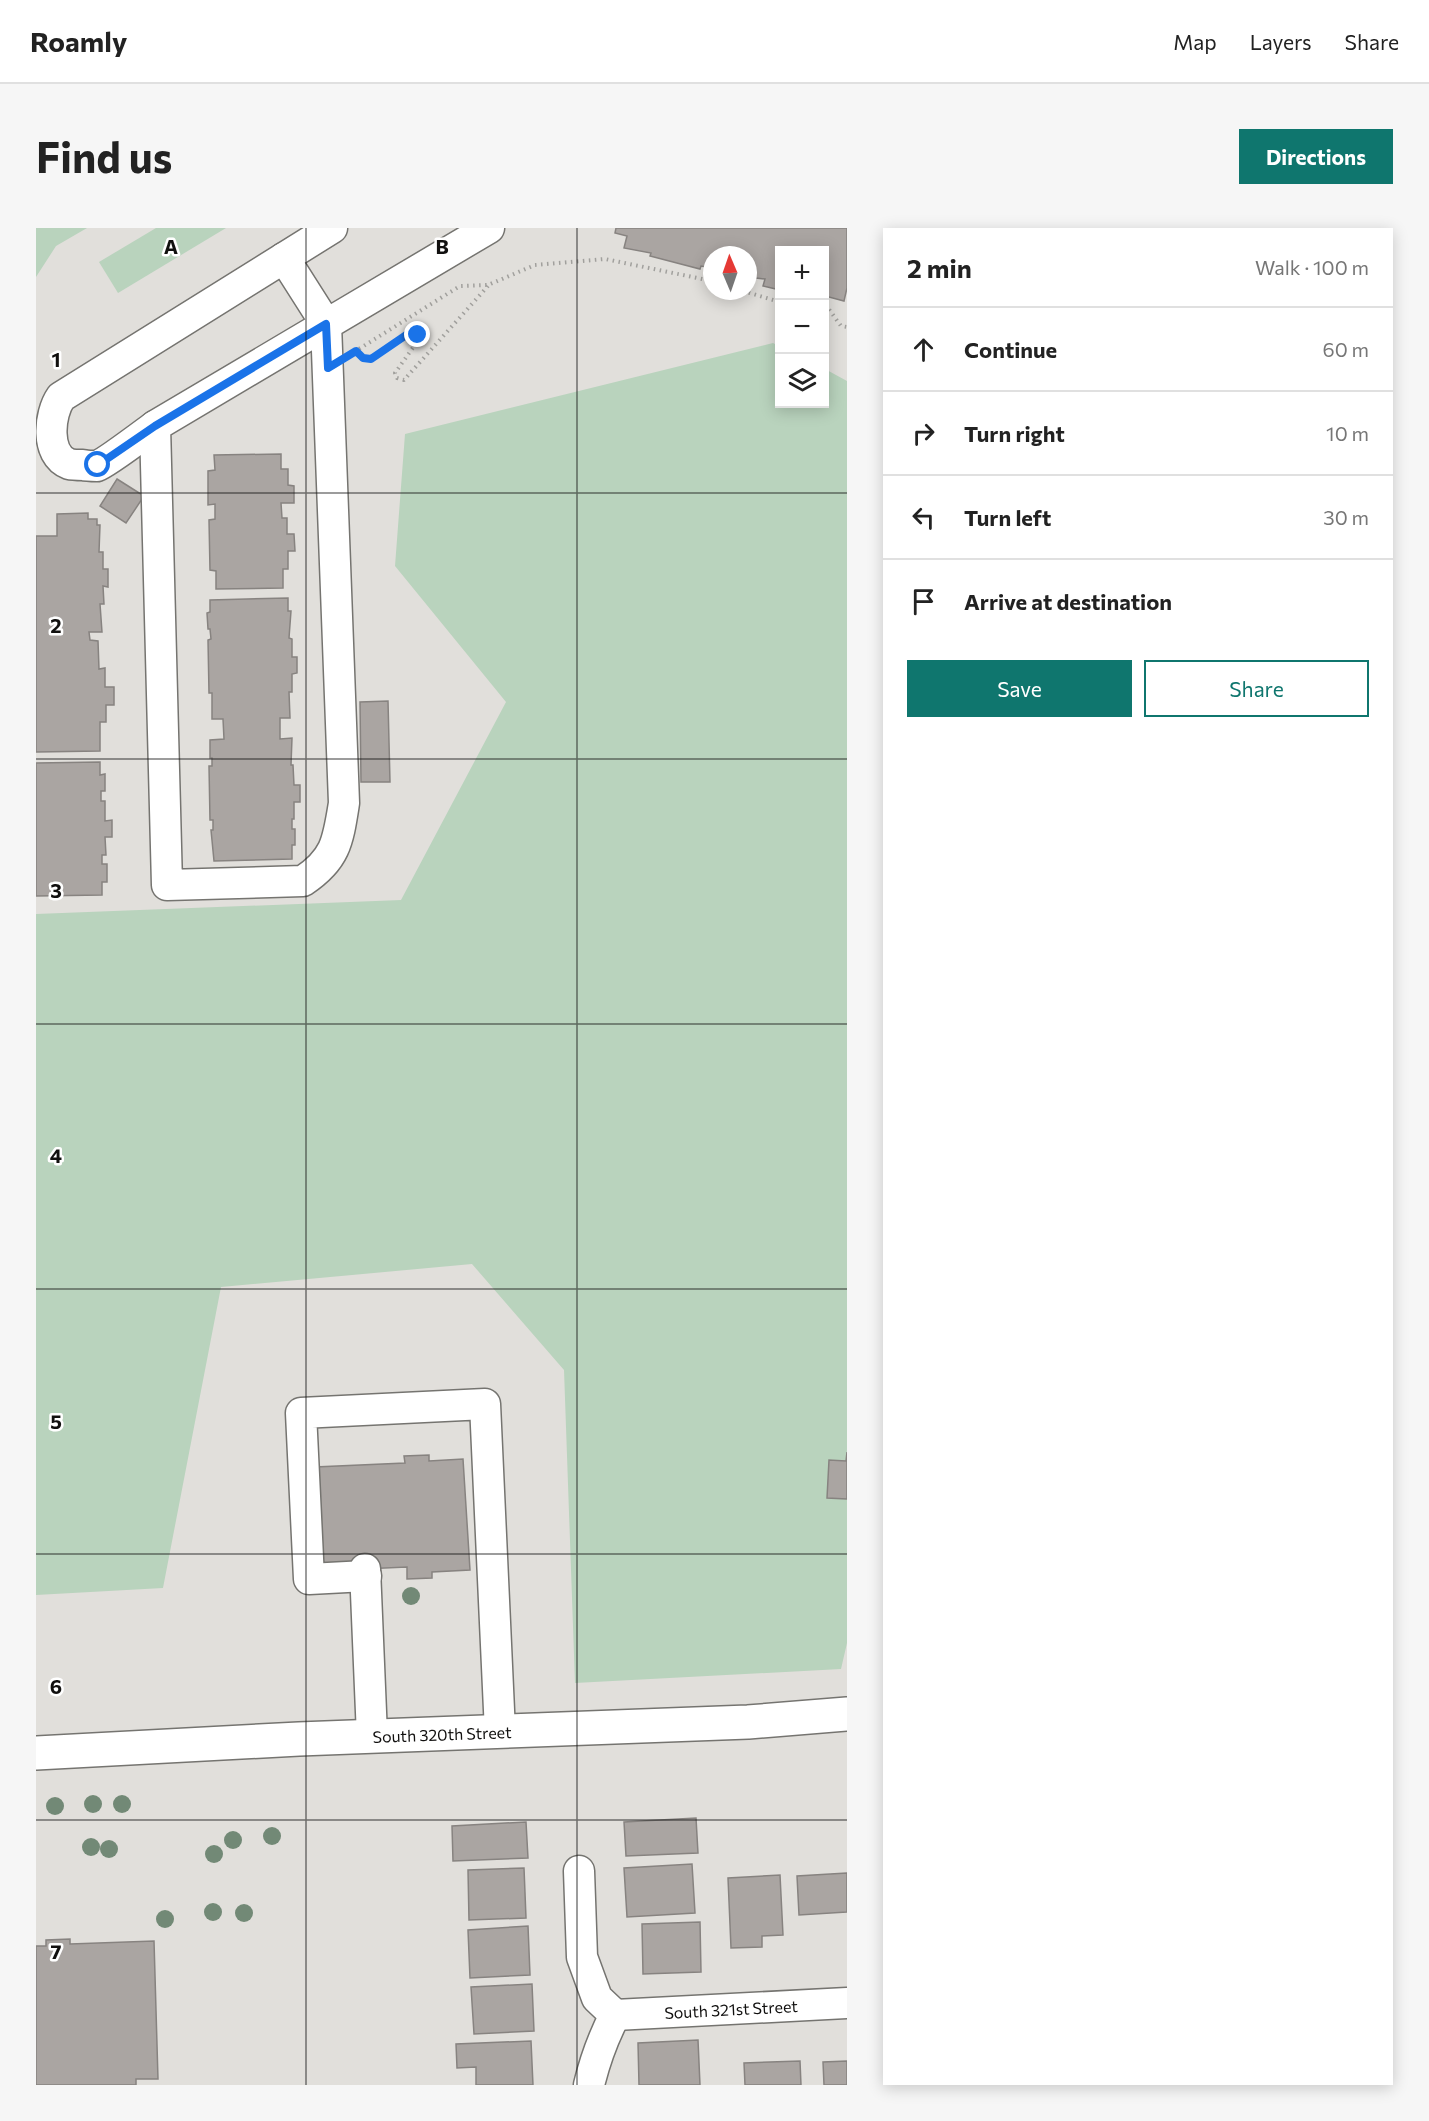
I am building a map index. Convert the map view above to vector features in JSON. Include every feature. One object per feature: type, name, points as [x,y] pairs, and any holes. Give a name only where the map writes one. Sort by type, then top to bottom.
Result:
[{"type":"main road","name":"South 320th Street","points":[[36,1753],[372,1736],[736,1722],[847,1714]]},
{"type":"street","points":[[332,228],[61,397],[56,404],[52,418],[54,449],[61,459],[69,464],[98,465],[155,426],[489,228]]},
{"type":"street","points":[[155,426],[167,885],[303,881],[317,872],[333,854],[344,803],[326,324],[284,258]]},
{"type":"street","points":[[372,1736],[365,1573],[309,1579],[302,1413],[485,1404],[500,1732]]},
{"type":"street","points":[[579,1871],[582,1957],[597,1998],[615,2015],[594,2061],[589,2085]]},
{"type":"street","name":"South 321st Street","points":[[615,2015],[847,2003]]},
{"type":"path","points":[[328,368],[460,286],[488,285],[535,265],[605,259],[703,279]]},
{"type":"path","points":[[356,351],[363,358],[371,359],[412,331],[418,335],[417,342],[395,373],[397,378],[404,380],[488,285]]},
{"type":"path","points":[[757,295],[775,301]]},
{"type":"path","points":[[829,309],[841,326],[847,327]]},
{"type":"green space","points":[[36,228],[87,228],[56,246],[36,277]]},
{"type":"green space","points":[[156,228],[226,228],[118,293],[99,262]]},
{"type":"green space","points":[[773,343],[775,344],[775,408],[829,408],[829,371],[847,381],[847,1643],[841,1669],[575,1683],[564,1370],[472,1264],[221,1287],[163,1588],[36,1595],[36,914],[401,900],[506,702],[395,566],[405,434]]},
{"type":"building","points":[[616,228],[847,228],[847,288],[844,301],[829,297],[829,246],[775,246],[775,289],[763,286],[765,279],[757,278],[757,246],[703,246],[703,266],[700,269],[650,256],[651,253],[624,248],[627,236],[615,233]]},
{"type":"building","points":[[281,454],[281,469],[288,469],[288,485],[294,486],[294,503],[281,503],[282,518],[287,518],[287,534],[294,534],[295,551],[288,551],[288,569],[283,569],[283,588],[216,589],[216,571],[210,570],[209,520],[215,519],[215,504],[208,505],[208,471],[215,470],[214,455]]},
{"type":"building","points":[[117,479],[144,496],[126,523],[100,506]]},
{"type":"building","points":[[88,513],[88,519],[97,519],[97,525],[100,525],[99,552],[103,552],[103,569],[108,569],[108,587],[103,586],[104,604],[100,604],[102,632],[89,632],[90,640],[98,641],[99,669],[105,668],[105,687],[114,687],[114,705],[106,705],[106,722],[100,722],[100,751],[36,752],[36,536],[57,536],[57,514]]},
{"type":"building","points":[[288,598],[288,611],[291,611],[289,638],[292,639],[292,657],[297,657],[297,673],[292,674],[292,692],[289,692],[290,718],[280,718],[280,739],[292,738],[291,765],[293,765],[294,785],[300,785],[300,802],[294,802],[294,819],[292,819],[292,829],[295,829],[295,845],[292,845],[292,859],[214,861],[211,830],[213,830],[213,820],[210,820],[209,766],[212,766],[212,758],[210,758],[210,740],[224,739],[223,719],[212,719],[212,693],[209,693],[208,640],[211,639],[207,613],[210,612],[210,600]]},
{"type":"building","points":[[388,701],[390,782],[361,782],[360,702]]},
{"type":"building","points":[[100,762],[100,775],[105,774],[105,791],[101,791],[101,801],[105,801],[105,821],[112,820],[112,837],[105,837],[106,855],[102,855],[102,864],[107,864],[107,882],[102,882],[102,895],[36,896],[36,763]]},
{"type":"building","points":[[847,1452],[847,1499],[827,1498],[829,1460],[846,1461]]},
{"type":"building","points":[[429,1455],[429,1461],[463,1459],[470,1570],[432,1572],[432,1578],[407,1579],[407,1567],[318,1571],[315,1467],[405,1463],[404,1456]]},
{"type":"building","points":[[696,1818],[698,1853],[626,1856],[624,1822]]},
{"type":"building","points":[[526,1822],[528,1858],[453,1861],[452,1826]]},
{"type":"building","points":[[692,1864],[695,1913],[627,1917],[624,1868]]},
{"type":"building","points":[[524,1868],[526,1918],[469,1920],[468,1870]]},
{"type":"building","points":[[847,1873],[847,1912],[799,1915],[797,1876]]},
{"type":"building","points":[[780,1875],[783,1935],[762,1936],[762,1947],[731,1948],[728,1878]]},
{"type":"building","points":[[700,1922],[701,1972],[643,1974],[642,1924]]},
{"type":"building","points":[[528,1926],[530,1975],[470,1978],[468,1930]]},
{"type":"building","points":[[70,1939],[70,1944],[154,1941],[158,2079],[136,2079],[136,2085],[36,2085],[36,1946],[46,1946],[46,1940]]},
{"type":"building","points":[[532,1984],[534,2031],[474,2034],[471,1987]]},
{"type":"building","points":[[698,2040],[700,2085],[639,2085],[638,2043]]},
{"type":"building","points":[[531,2041],[533,2085],[476,2085],[476,2067],[457,2068],[456,2044]]},
{"type":"building","points":[[800,2061],[801,2085],[745,2085],[744,2063]]},
{"type":"building","points":[[847,2061],[847,2085],[824,2085],[823,2062]]},
{"type":"route","points":[[98,465],[155,426],[326,324],[328,368],[356,351],[363,358],[371,359],[412,331],[418,335]]}]
